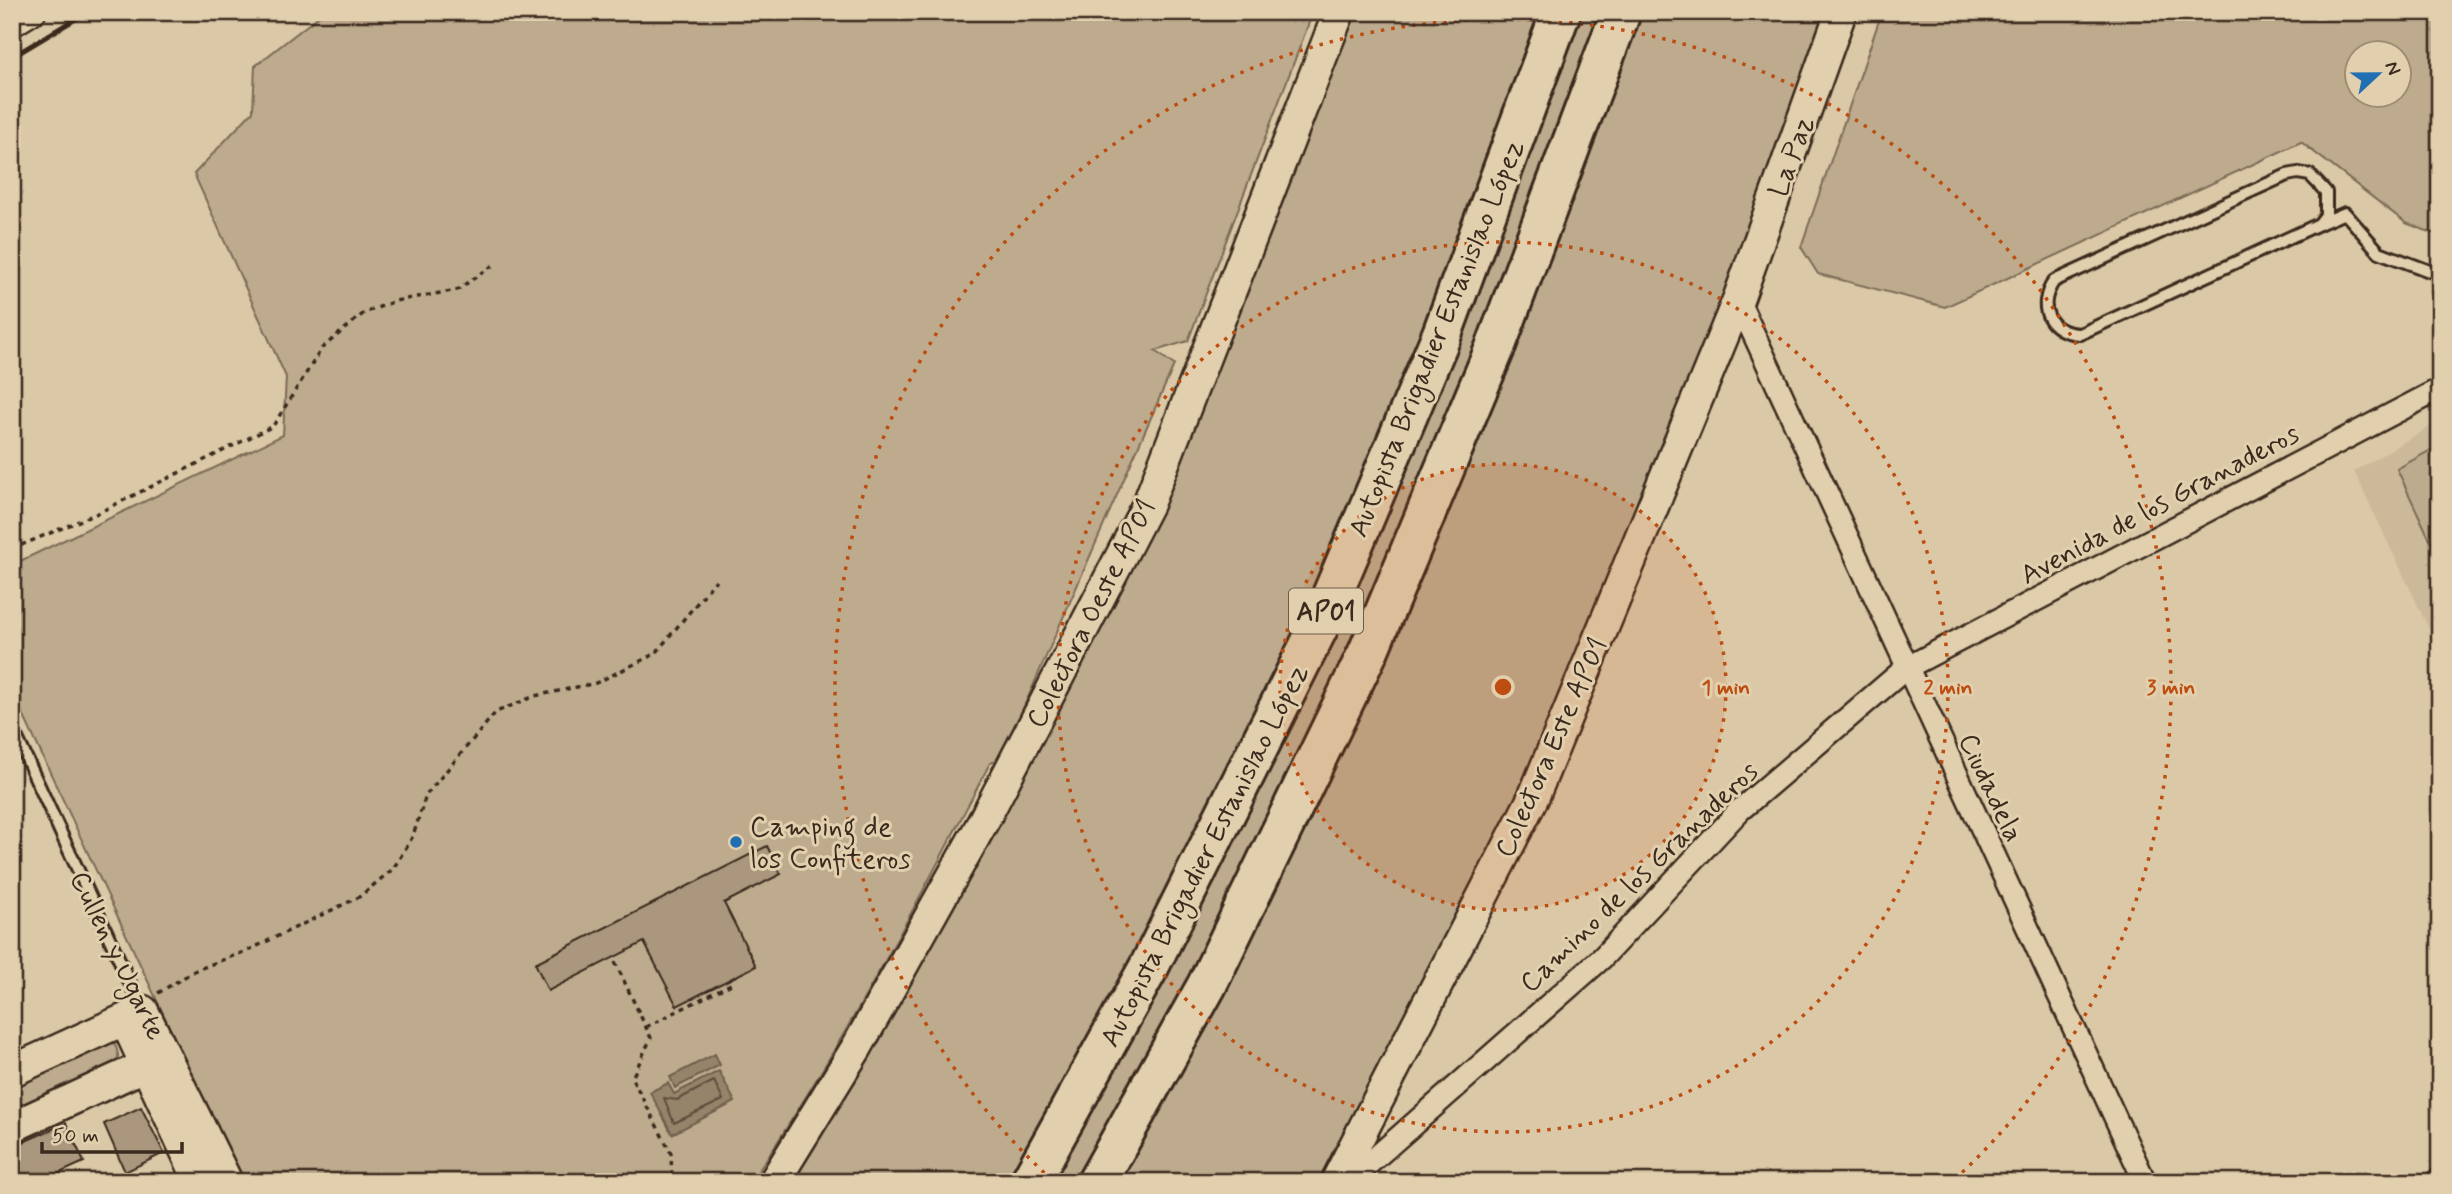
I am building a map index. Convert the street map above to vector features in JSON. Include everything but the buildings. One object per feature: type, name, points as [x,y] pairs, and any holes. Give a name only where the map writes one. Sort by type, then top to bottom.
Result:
[{"type":"highway","name":"Autopista Brigadier Estanislao López","points":[[1030,1182],[1149,967],[1319,626],[1442,334],[1561,12]]},
{"type":"highway","name":"Autopista Brigadier Estanislao López","points":[[1097,1182],[1207,985],[1368,652],[1494,348],[1621,12]]},
{"type":"street","points":[[12,26],[35,12]]},
{"type":"street","name":"Colectora Oeste AP01","points":[[774,1182],[857,1047],[984,820],[1148,504],[1339,12]]},
{"type":"street","name":"La Paz","points":[[1738,300],[1842,12]]},
{"type":"street","name":"Ciudadela","points":[[1738,300],[2145,1182]]},
{"type":"street","name":"Colectora Este AP01","points":[[1336,1182],[1533,797],[1738,300]]},
{"type":"street","name":"Avenida de los Granaderos","points":[[1906,668],[2440,389]]},
{"type":"street","name":"Camino de los Granaderos","points":[[1348,1182],[1602,958],[1740,810],[1906,668]]},
{"type":"street","points":[[12,1072],[134,1015]]},
{"type":"street","name":"Cullen y Ugarte","points":[[134,1015],[227,1182]]},
{"type":"street","points":[[12,1127],[157,1060]]},
{"type":"street","name":"Cullen y Ugarte","points":[[157,1060],[200,1182]]},
{"type":"lane","points":[[2319,224],[2326,215],[2326,192],[2310,175],[2287,174],[2054,281],[2046,292],[2044,305],[2047,317],[2055,328],[2067,334],[2080,334],[2345,213],[2379,251],[2440,275]]},
{"type":"lane","name":"Cullen y Ugarte","points":[[12,727],[134,1015]]},
{"type":"path","points":[[12,549],[98,513],[273,426],[323,348],[364,313],[395,301],[457,290],[495,264]]},
{"type":"path","points":[[134,1015],[160,991],[196,970],[249,950],[359,897],[393,869],[413,836],[426,795],[496,712],[535,696],[596,683],[655,654],[716,580]]},
{"type":"path","points":[[615,962],[652,1038],[632,1078],[671,1153],[672,1182]]},
{"type":"path","points":[[646,1027],[735,982]]},
{"type":"shaded area","points":[[324,12],[1313,12],[1188,341],[1155,351],[1174,365],[1001,759],[990,763],[847,1029],[751,1182],[242,1182],[12,691],[12,565],[283,435],[286,377],[194,174],[253,111],[255,66]]},
{"type":"shaded area","points":[[1339,12],[1841,12],[1533,797],[1336,1182],[774,1182],[1148,504]]},
{"type":"shaded area","points":[[1882,12],[2440,12],[2440,236],[2406,223],[2301,142],[1945,307],[1818,274],[1801,247]]},
{"type":"shaded area","points":[[2440,421],[2440,652],[2354,471]]},
{"type":"shaded area","points":[[2440,445],[2440,561],[2397,469]]},
{"type":"shaded area","points":[[103,1037],[113,1041],[117,1049],[115,1069],[12,1118],[12,1077]]},
{"type":"water","points":[[715,1054],[720,1065],[675,1088],[670,1077]]},
{"type":"water","points":[[719,1071],[735,1102],[672,1134],[650,1092],[668,1083],[674,1094]]},
{"type":"railway","points":[[12,57],[87,12]]},
{"type":"place","name":"Camping de los Confiteros","points":[[736,842]]}]
